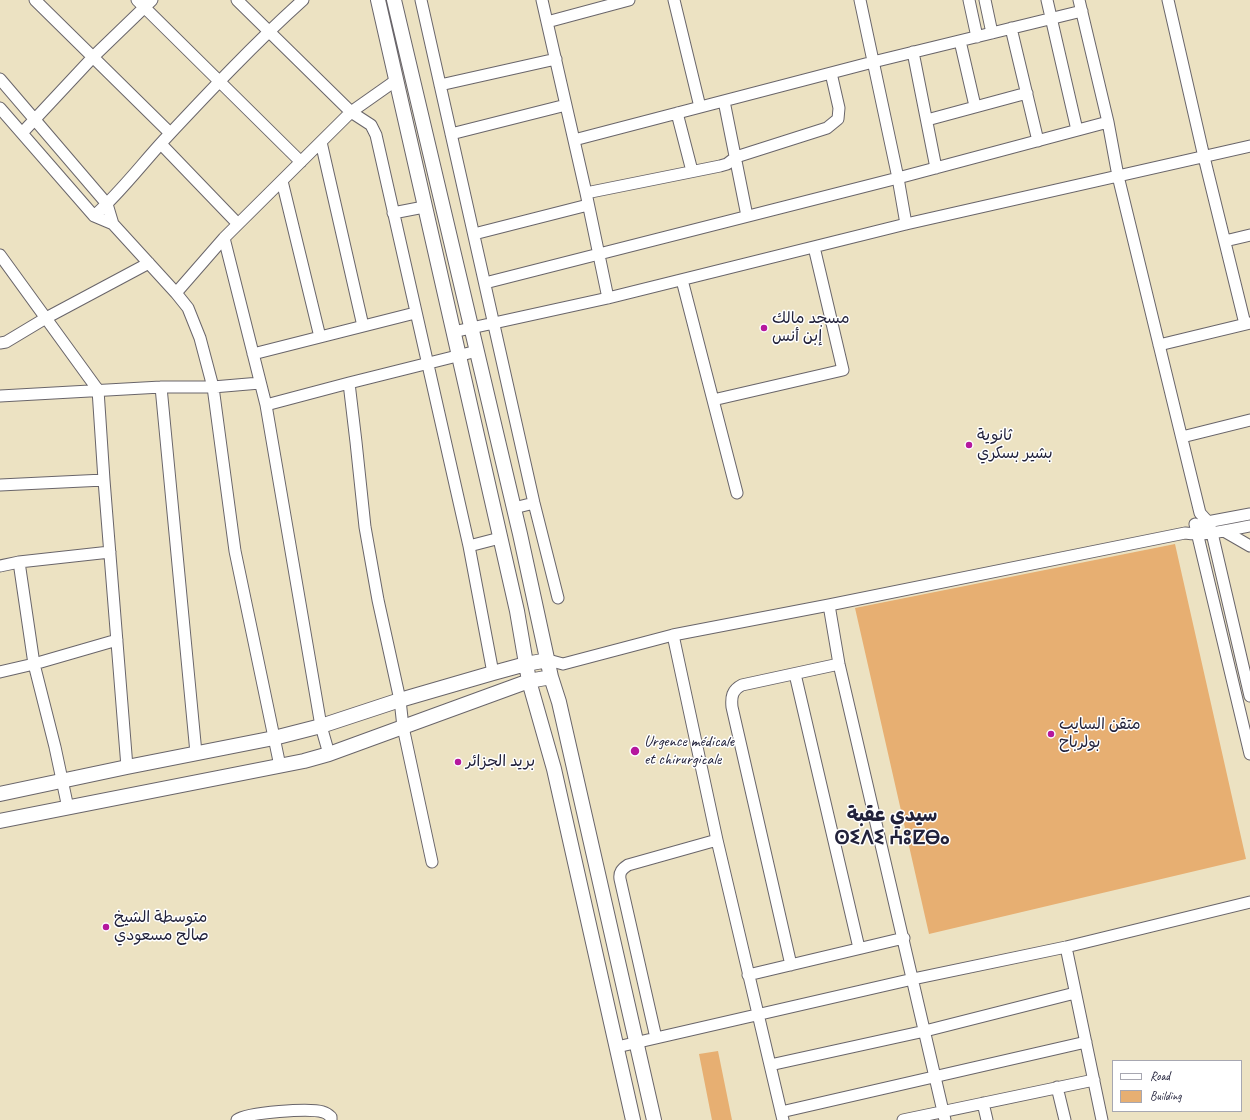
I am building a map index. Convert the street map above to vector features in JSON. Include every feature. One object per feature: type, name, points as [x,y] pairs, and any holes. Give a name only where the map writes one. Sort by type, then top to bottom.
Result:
[{"type":"main road","points":[[378,0],[395,81],[517,611],[529,681],[554,769],[633,1120]]},
{"type":"main road","points":[[394,0],[514,508],[551,677],[559,702],[654,1120]]},
{"type":"main road","points":[[0,794],[274,738],[321,726],[400,700],[492,673],[548,660]]},
{"type":"main road","points":[[0,821],[304,761],[329,754],[529,681],[551,677]]},
{"type":"main road","points":[[554,769],[572,763]]},
{"type":"street","points":[[35,0],[170,133]]},
{"type":"street","points":[[238,0],[351,112],[371,125],[376,135],[415,313],[469,546],[492,673]]},
{"type":"street","points":[[94,216],[107,204],[170,133],[219,81],[269,31],[303,0]]},
{"type":"street","points":[[421,0],[534,503],[558,598]]},
{"type":"street","points":[[542,0],[586,193],[608,298]]},
{"type":"street","points":[[547,22],[629,0]]},
{"type":"street","points":[[674,0],[700,107]]},
{"type":"street","points":[[860,0],[898,178],[906,224]]},
{"type":"street","points":[[969,0],[977,36]]},
{"type":"street","points":[[985,0],[992,33]]},
{"type":"street","points":[[1047,0],[1078,130]]},
{"type":"street","points":[[1159,344],[1247,324],[1204,157],[1168,0]]},
{"type":"street","points":[[22,133],[144,2],[219,81],[301,162]]},
{"type":"street","points":[[574,140],[873,62],[1051,18],[1081,5],[1108,122],[1118,176],[1200,513],[1210,528],[1250,696]]},
{"type":"street","points":[[1011,28],[1038,141]]},
{"type":"street","points":[[960,41],[975,106]]},
{"type":"street","points":[[913,52],[936,168]]},
{"type":"street","points":[[440,85],[556,59]]},
{"type":"street","points":[[586,193],[727,164],[736,157],[827,128],[838,118],[839,108],[831,73]]},
{"type":"street","points":[[0,79],[107,204],[113,224]]},
{"type":"street","points":[[176,293],[224,238],[351,112],[395,81]]},
{"type":"street","points":[[927,120],[1027,93]]},
{"type":"street","points":[[724,101],[747,216]]},
{"type":"street","points":[[451,134],[566,105]]},
{"type":"street","points":[[0,108],[94,216],[113,224],[188,308],[200,338],[213,387],[235,551],[280,766]]},
{"type":"street","points":[[677,113],[692,171]]},
{"type":"street","points":[[485,283],[898,178],[1108,122]]},
{"type":"street","points":[[321,142],[363,326]]},
{"type":"street","points":[[161,144],[238,224]]},
{"type":"street","points":[[453,332],[608,298],[906,224],[1250,146]]},
{"type":"street","points":[[282,181],[320,337]]},
{"type":"street","points":[[474,234],[588,205]]},
{"type":"street","points":[[393,213],[424,207]]},
{"type":"street","points":[[1225,241],[1250,235]]},
{"type":"street","points":[[224,238],[266,405],[321,726],[329,754]]},
{"type":"street","points":[[713,400],[843,370],[814,247]]},
{"type":"street","points":[[0,255],[98,390],[127,767]]},
{"type":"street","points":[[0,343],[6,342],[46,318],[148,262]]},
{"type":"street","points":[[682,280],[737,494]]},
{"type":"street","points":[[253,354],[415,313]]},
{"type":"street","points":[[266,405],[477,351]]},
{"type":"street","points":[[0,396],[161,387],[213,387],[260,383]]},
{"type":"street","points":[[349,383],[365,527],[378,600],[400,700],[403,727],[432,862]]},
{"type":"street","points":[[161,387],[196,753]]},
{"type":"street","points":[[1182,437],[1250,420]]},
{"type":"street","points":[[0,485],[104,480]]},
{"type":"street","points":[[514,508],[534,503]]},
{"type":"street","points":[[1200,513],[1196,529],[1250,754]]},
{"type":"street","points":[[548,660],[563,664],[673,635],[1185,533],[1196,529],[1210,528],[1250,514]]},
{"type":"street","points":[[1224,531],[1250,526]]},
{"type":"street","points":[[1210,528],[1224,531],[1250,546]]},
{"type":"street","points":[[469,546],[500,538]]},
{"type":"street","points":[[0,566],[19,562],[110,552]]},
{"type":"street","points":[[19,562],[34,664],[63,781],[68,808]]},
{"type":"street","points":[[829,605],[839,664],[904,938],[944,1116]]},
{"type":"street","points":[[673,635],[717,840],[782,1116],[935,1077],[1086,1042]]},
{"type":"street","points":[[0,672],[34,664],[117,640]]},
{"type":"street","points":[[551,677],[563,664]]},
{"type":"street","points":[[791,964],[731,698],[737,688],[742,685],[839,664]]},
{"type":"street","points":[[795,674],[859,948]]},
{"type":"street","points":[[656,1038],[619,874],[622,869],[628,865],[717,840]]},
{"type":"street","points":[[617,1047],[913,979],[1066,947],[1250,902]]},
{"type":"street","points":[[748,975],[904,938]]},
{"type":"street","points":[[1066,947],[1102,1120]]},
{"type":"street","points":[[770,1065],[925,1031],[1075,993]]},
{"type":"street","points":[[904,1120],[944,1116],[983,1103],[1094,1080]]},
{"type":"street","points":[[1057,1087],[1065,1120]]},
{"type":"street","points":[[983,1103],[987,1120]]},
{"type":"street","points":[[237,1120],[246,1116],[259,1114],[318,1111],[328,1114],[331,1120]]},
{"type":"building","name":"متقن السايب بولرباح","points":[[1175,544],[1246,859],[929,934],[855,608]]},
{"type":"building","points":[[718,1051],[732,1120],[712,1120],[699,1054]]},
{"type":"place","name":"مسجد مالك إبن أنس","points":[[764,328]]},
{"type":"place","name":"ثانوية بشير بسكري","points":[[969,445]]},
{"type":"place","name":"متقن السايب بولرباح","points":[[1051,734]]},
{"type":"place","name":"Urgence médicale et chirurgicale","points":[[635,751]]},
{"type":"place","name":"بريد الجزائر","points":[[458,762]]},
{"type":"place","name":"متوسطة الشيخ صالح مسعودي","points":[[106,927]]},
{"type":"district","name":"سيدي عقبة ⵙⵉⴷⵉ ⵄⵓⵇⴱⴰ","points":[[892,828]]}]
